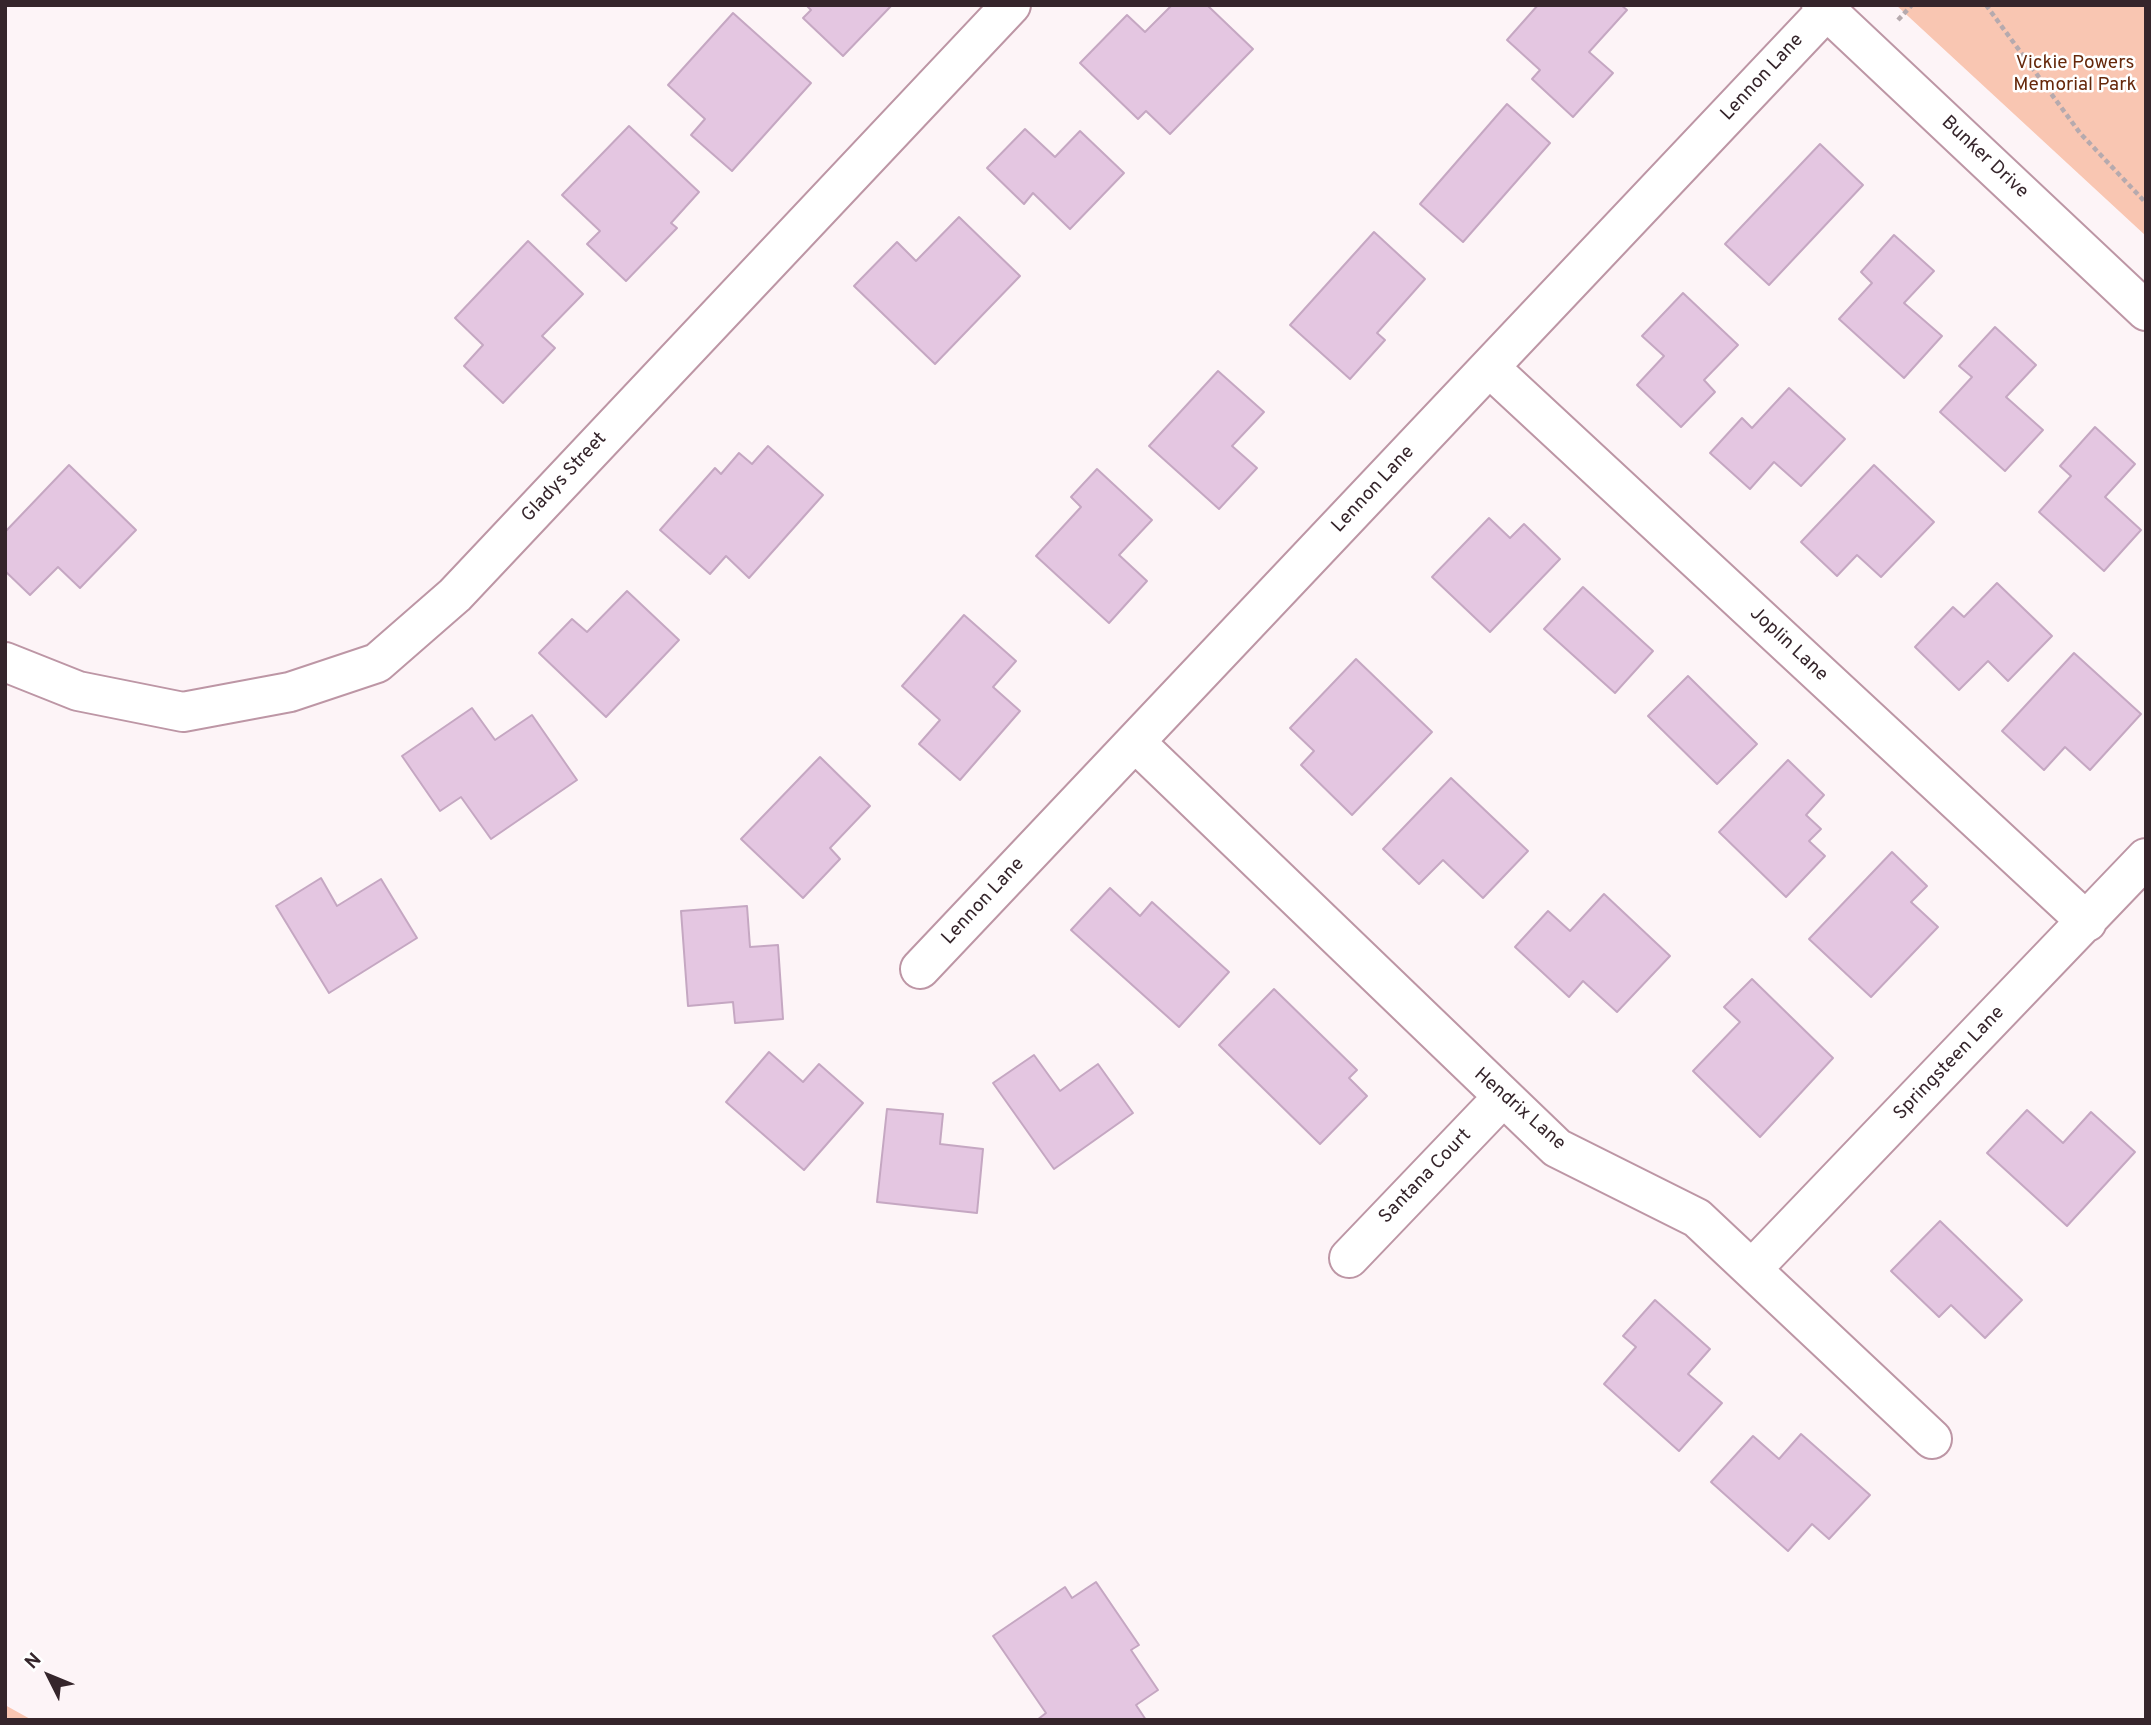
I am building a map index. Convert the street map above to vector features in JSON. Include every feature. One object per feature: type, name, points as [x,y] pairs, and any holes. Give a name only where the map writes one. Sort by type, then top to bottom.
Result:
[{"type":"street","name":"Gladys Street","points":[[5,662],[78,691],[183,712],[290,692],[377,663],[455,595],[1011,5]]},
{"type":"street","name":"Bunker Drive","points":[[1824,8],[2146,311]]},
{"type":"street","name":"Lennon Lane","points":[[920,970],[1490,368],[1824,8]]},
{"type":"street","name":"Joplin Lane","points":[[1490,368],[2087,922]]},
{"type":"street","name":"Hendrix Lane","points":[[1135,742],[1557,1148],[1697,1218],[1932,1439]]},
{"type":"street","name":"Springsteen Lane","points":[[1752,1269],[2146,858]]},
{"type":"street","name":"Santana Court","points":[[1349,1258],[1503,1097]]},
{"type":"path","points":[[1986,5],[2080,134],[2146,203]]},
{"type":"green space","name":"Vickie Powers Memorial Park","points":[[1896,5],[2146,5],[2146,236]]},
{"type":"green space","points":[[5,1705],[32,1720],[5,1720]]},
{"type":"building","points":[[806,5],[892,5],[843,56],[803,18],[811,10]]},
{"type":"building","points":[[1172,5],[1207,5],[1253,49],[1170,134],[1146,111],[1138,119],[1080,63],[1127,15],[1145,32]]},
{"type":"building","points":[[1538,5],[1621,5],[1627,10],[1589,52],[1613,73],[1573,117],[1532,79],[1540,70],[1507,40]]},
{"type":"building","points":[[733,13],[811,83],[732,171],[691,135],[705,119],[668,85]]},
{"type":"building","points":[[1507,104],[1550,143],[1463,242],[1420,204]]},
{"type":"building","points":[[629,126],[699,192],[671,223],[677,228],[626,281],[587,244],[600,231],[562,195]]},
{"type":"building","points":[[1025,129],[1055,157],[1080,131],[1124,173],[1070,229],[1033,193],[1024,204],[987,168]]},
{"type":"building","points":[[1820,144],[1863,185],[1769,285],[1725,244]]},
{"type":"building","points":[[959,217],[1020,276],[935,364],[854,286],[897,242],[916,261]]},
{"type":"building","points":[[1374,232],[1425,279],[1377,333],[1385,340],[1350,379],[1290,325]]},
{"type":"building","points":[[1894,235],[1934,271],[1904,303],[1942,336],[1904,378],[1839,319],[1872,283],[1861,272]]},
{"type":"building","points":[[528,241],[583,294],[542,336],[555,348],[503,403],[464,366],[483,345],[455,318]]},
{"type":"building","points":[[1683,293],[1738,345],[1704,380],[1715,392],[1681,427],[1637,385],[1664,356],[1642,336]]},
{"type":"building","points":[[1995,327],[2036,365],[2006,397],[2043,430],[2005,471],[1940,412],[1972,377],[1959,366]]},
{"type":"building","points":[[1218,371],[1264,412],[1232,446],[1257,468],[1219,509],[1149,446]]},
{"type":"building","points":[[1789,388],[1845,439],[1801,486],[1774,462],[1750,489],[1710,453],[1742,418],[1752,428]]},
{"type":"building","points":[[2095,427],[2135,464],[2105,497],[2141,530],[2104,571],[2039,512],[2071,476],[2060,466]]},
{"type":"building","points":[[768,446],[823,495],[749,578],[726,556],[710,574],[660,530],[715,468],[721,474],[739,453],[752,464]]},
{"type":"building","points":[[69,465],[136,530],[80,588],[58,567],[30,595],[5,571],[5,532]]},
{"type":"building","points":[[1874,465],[1934,522],[1881,577],[1857,555],[1837,576],[1801,542]]},
{"type":"building","points":[[1097,469],[1152,520],[1119,555],[1147,581],[1109,623],[1036,556],[1081,507],[1071,497]]},
{"type":"building","points":[[1489,518],[1510,538],[1524,524],[1560,559],[1490,632],[1432,577]]},
{"type":"building","points":[[1997,583],[2052,636],[2008,681],[1988,661],[1959,690],[1915,647],[1953,607],[1964,617]]},
{"type":"building","points":[[1583,587],[1653,651],[1615,693],[1544,629]]},
{"type":"building","points":[[627,591],[679,640],[606,717],[539,653],[572,619],[587,632]]},
{"type":"building","points":[[964,615],[1016,661],[993,687],[1020,711],[960,780],[919,744],[940,720],[902,686]]},
{"type":"building","points":[[2074,653],[2141,714],[2090,770],[2065,747],[2044,770],[2002,731]]},
{"type":"building","points":[[1356,659],[1432,732],[1352,815],[1301,765],[1314,751],[1290,728]]},
{"type":"building","points":[[1688,676],[1757,744],[1717,784],[1648,716]]},
{"type":"building","points":[[472,708],[495,740],[532,715],[577,780],[491,839],[461,797],[440,811],[402,756]]},
{"type":"building","points":[[820,757],[870,806],[830,848],[840,859],[803,898],[741,839]]},
{"type":"building","points":[[1788,760],[1824,795],[1806,815],[1821,829],[1809,841],[1825,856],[1786,897],[1719,832]]},
{"type":"building","points":[[1451,778],[1528,851],[1483,898],[1443,860],[1419,884],[1383,849]]},
{"type":"building","points":[[1892,852],[1927,886],[1911,902],[1938,927],[1871,997],[1809,939]]},
{"type":"building","points":[[321,878],[337,906],[381,879],[417,938],[329,993],[276,906]]},
{"type":"building","points":[[1110,888],[1140,916],[1152,902],[1229,972],[1179,1027],[1071,930]]},
{"type":"building","points":[[1604,894],[1670,956],[1617,1012],[1583,981],[1569,997],[1515,947],[1548,911],[1570,931]]},
{"type":"building","points":[[747,906],[750,947],[778,945],[783,1019],[735,1023],[733,1002],[688,1006],[681,911]]},
{"type":"building","points":[[1752,979],[1833,1058],[1760,1137],[1693,1071],[1740,1022],[1724,1007]]},
{"type":"building","points":[[1274,989],[1357,1070],[1349,1078],[1367,1096],[1320,1144],[1219,1045]]},
{"type":"building","points":[[769,1052],[803,1082],[819,1064],[863,1103],[804,1170],[726,1102]]},
{"type":"building","points":[[1034,1055],[1060,1091],[1098,1064],[1133,1113],[1054,1169],[993,1083]]},
{"type":"building","points":[[887,1109],[943,1114],[940,1144],[983,1149],[977,1213],[877,1202]]},
{"type":"building","points":[[2027,1110],[2063,1143],[2091,1112],[2135,1152],[2067,1226],[1987,1153]]},
{"type":"building","points":[[1940,1221],[2022,1300],[1985,1338],[1951,1305],[1939,1317],[1891,1271]]},
{"type":"building","points":[[1655,1300],[1710,1349],[1688,1374],[1722,1403],[1679,1451],[1604,1384],[1636,1347],[1623,1336]]},
{"type":"building","points":[[1801,1434],[1870,1495],[1829,1539],[1812,1524],[1788,1551],[1711,1482],[1753,1436],[1779,1459]]},
{"type":"building","points":[[1096,1582],[1139,1645],[1131,1650],[1158,1690],[1136,1705],[1146,1720],[1037,1720],[1046,1713],[993,1636],[1065,1587],[1072,1598]]}]
